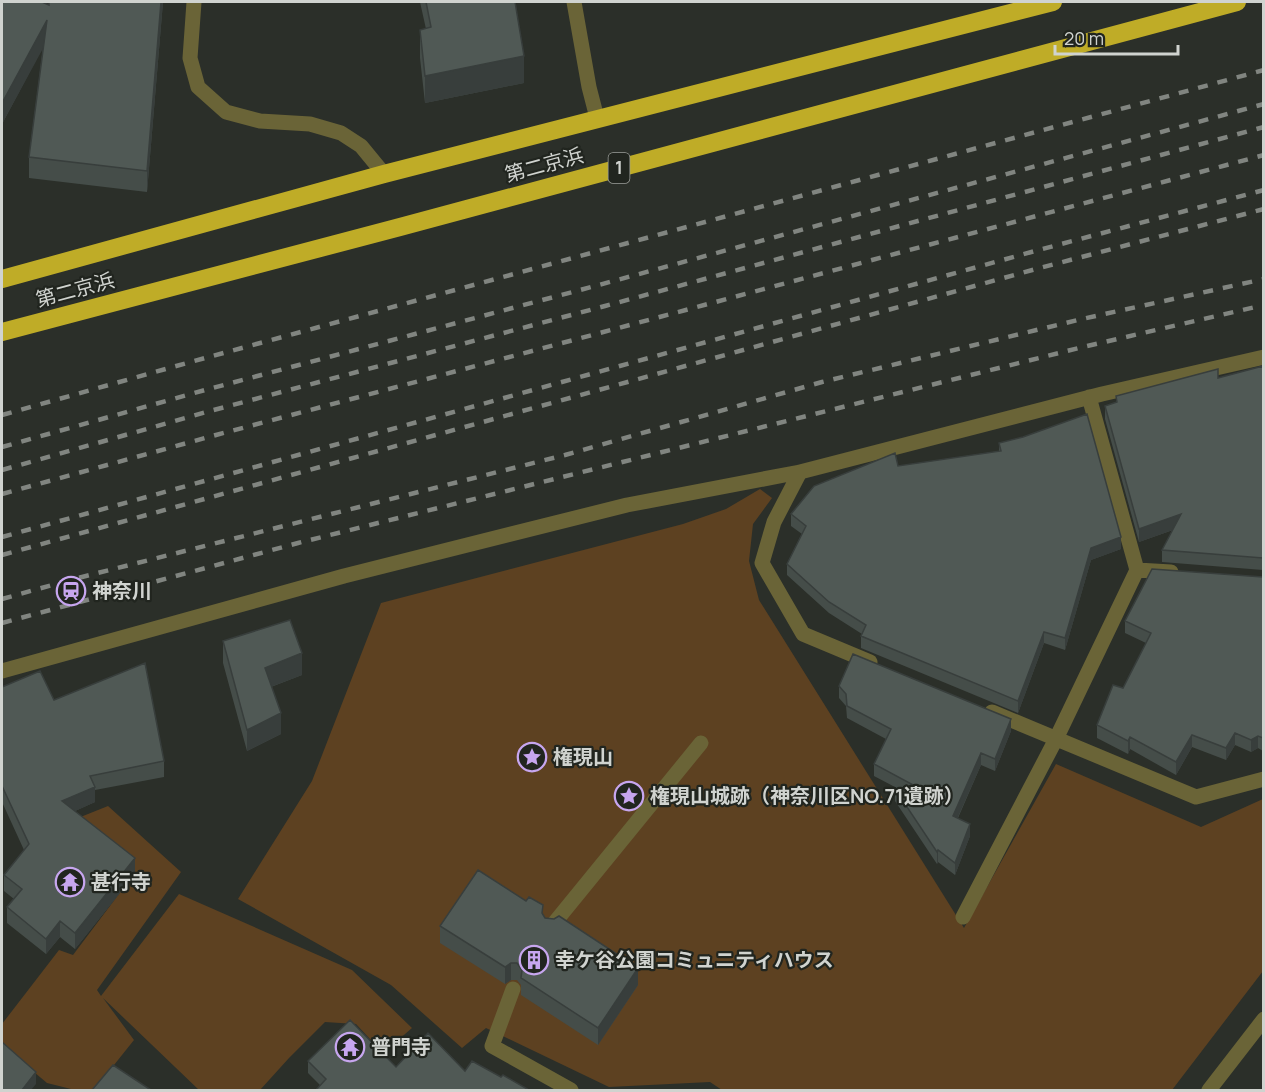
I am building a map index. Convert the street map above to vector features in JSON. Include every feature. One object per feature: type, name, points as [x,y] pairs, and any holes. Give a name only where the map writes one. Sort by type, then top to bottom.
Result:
[{"type":"highway","name":"第二京浜","points":[[2,279],[384,174],[1053,2]]},
{"type":"highway","name":"第二京浜","points":[[2,332],[1237,2]]},
{"type":"street","points":[[194,2],[190,58],[198,87],[226,112],[260,121],[310,124],[341,133],[361,146],[384,174]]},
{"type":"street","points":[[574,2],[589,87],[597,118]]},
{"type":"street","points":[[2,671],[311,585],[627,505],[800,472],[1089,397],[1263,357]]},
{"type":"street","points":[[963,917],[1056,739],[1137,570],[1089,397]]},
{"type":"street","points":[[800,472],[774,522],[762,563],[803,634],[880,666]]},
{"type":"street","points":[[1137,570],[1183,573]]},
{"type":"street","points":[[979,707],[1197,798],[1263,779]]},
{"type":"street","points":[[550,927],[701,743]]},
{"type":"street","points":[[513,989],[492,1046],[571,1090]]},
{"type":"street","points":[[1209,1090],[1263,1020]]},
{"type":"shaded area","points":[[760,489],[772,498],[753,524],[749,561],[759,600],[964,928],[1056,764],[1201,827],[1263,799],[1263,971],[1172,1090],[722,1090],[710,1082],[609,1087],[486,1028],[462,1048],[391,985],[238,899],[312,781],[381,603],[683,524],[726,509]]},
{"type":"shaded area","points":[[108,806],[181,872],[97,990],[101,996],[179,894],[352,970],[412,1028],[383,1053],[356,1024],[325,1022],[260,1090],[199,1090],[103,998],[134,1040],[94,1090],[75,1090],[47,1083],[2,1045],[2,1024],[59,950],[73,955],[134,874],[73,820]]},
{"type":"building","points":[[2,2],[42,2],[49,5],[49,2],[161,2],[147,171],[29,157],[47,20],[2,103]]},
{"type":"building","points":[[426,2],[515,2],[524,56],[425,76],[420,30],[431,27]]},
{"type":"building","points":[[1263,366],[1263,558],[1162,550],[1181,514],[1139,529],[1105,406],[1117,402],[1116,396],[1218,369],[1218,378]]},
{"type":"building","points":[[1087,414],[1121,537],[1091,548],[1065,638],[1044,632],[1018,701],[861,636],[866,625],[829,602],[787,564],[806,526],[791,514],[814,486],[895,453],[898,466],[1001,451],[999,443],[1023,437]]},
{"type":"building","points":[[1152,569],[1263,577],[1263,738],[1258,736],[1251,740],[1235,733],[1226,748],[1192,735],[1176,762],[1130,737],[1128,741],[1097,725],[1113,685],[1123,688],[1151,633],[1125,621]]},
{"type":"building","points":[[290,620],[302,653],[265,668],[281,713],[247,730],[223,641]]},
{"type":"building","points":[[853,654],[1011,719],[995,759],[981,753],[953,816],[970,824],[955,863],[938,850],[937,852],[895,789],[911,797],[917,787],[874,764],[891,729],[847,706],[846,694],[839,686]]},
{"type":"building","points":[[145,663],[164,761],[90,776],[95,787],[62,801],[135,858],[75,933],[60,921],[46,939],[7,907],[22,889],[4,875],[29,844],[2,786],[2,687],[40,671],[54,700]]},
{"type":"building","name":"幸ケ谷公園コミュニティハウス","points":[[478,870],[526,901],[529,897],[543,905],[542,913],[545,918],[554,919],[559,916],[638,968],[598,1028],[521,978],[522,970],[517,963],[511,963],[505,967],[440,926]]},
{"type":"building","points":[[350,1020],[396,1067],[428,1033],[465,1071],[472,1061],[529,1090],[316,1090],[326,1079],[308,1061]]},
{"type":"building","points":[[2,1042],[36,1072],[22,1090],[2,1090]]},
{"type":"building","points":[[113,1065],[151,1090],[92,1090]]},
{"type":"railway","points":[[2,415],[1264,70]]},
{"type":"railway","points":[[2,447],[1264,104]]},
{"type":"railway","points":[[2,470],[210,411],[1264,127]]},
{"type":"railway","points":[[2,494],[1264,155]]},
{"type":"railway","points":[[2,537],[1035,251],[1264,190]]},
{"type":"railway","points":[[2,555],[1036,269],[1264,209]]},
{"type":"railway","points":[[2,599],[565,455],[822,382],[1082,319],[1264,279]]},
{"type":"railway","points":[[2,623],[298,543],[1087,346],[1264,305]]},
{"type":"place","name":"神奈川","points":[[71,591]]},
{"type":"place","name":"権現山","points":[[532,757]]},
{"type":"place","name":"権現山城跡（神奈川区NO.71遺跡）","points":[[629,796]]},
{"type":"place","name":"甚行寺","points":[[70,882]]},
{"type":"place","name":"幸ケ谷公園コミュニティハウス","points":[[534,960]]},
{"type":"place","name":"普門寺","points":[[350,1047]]}]
